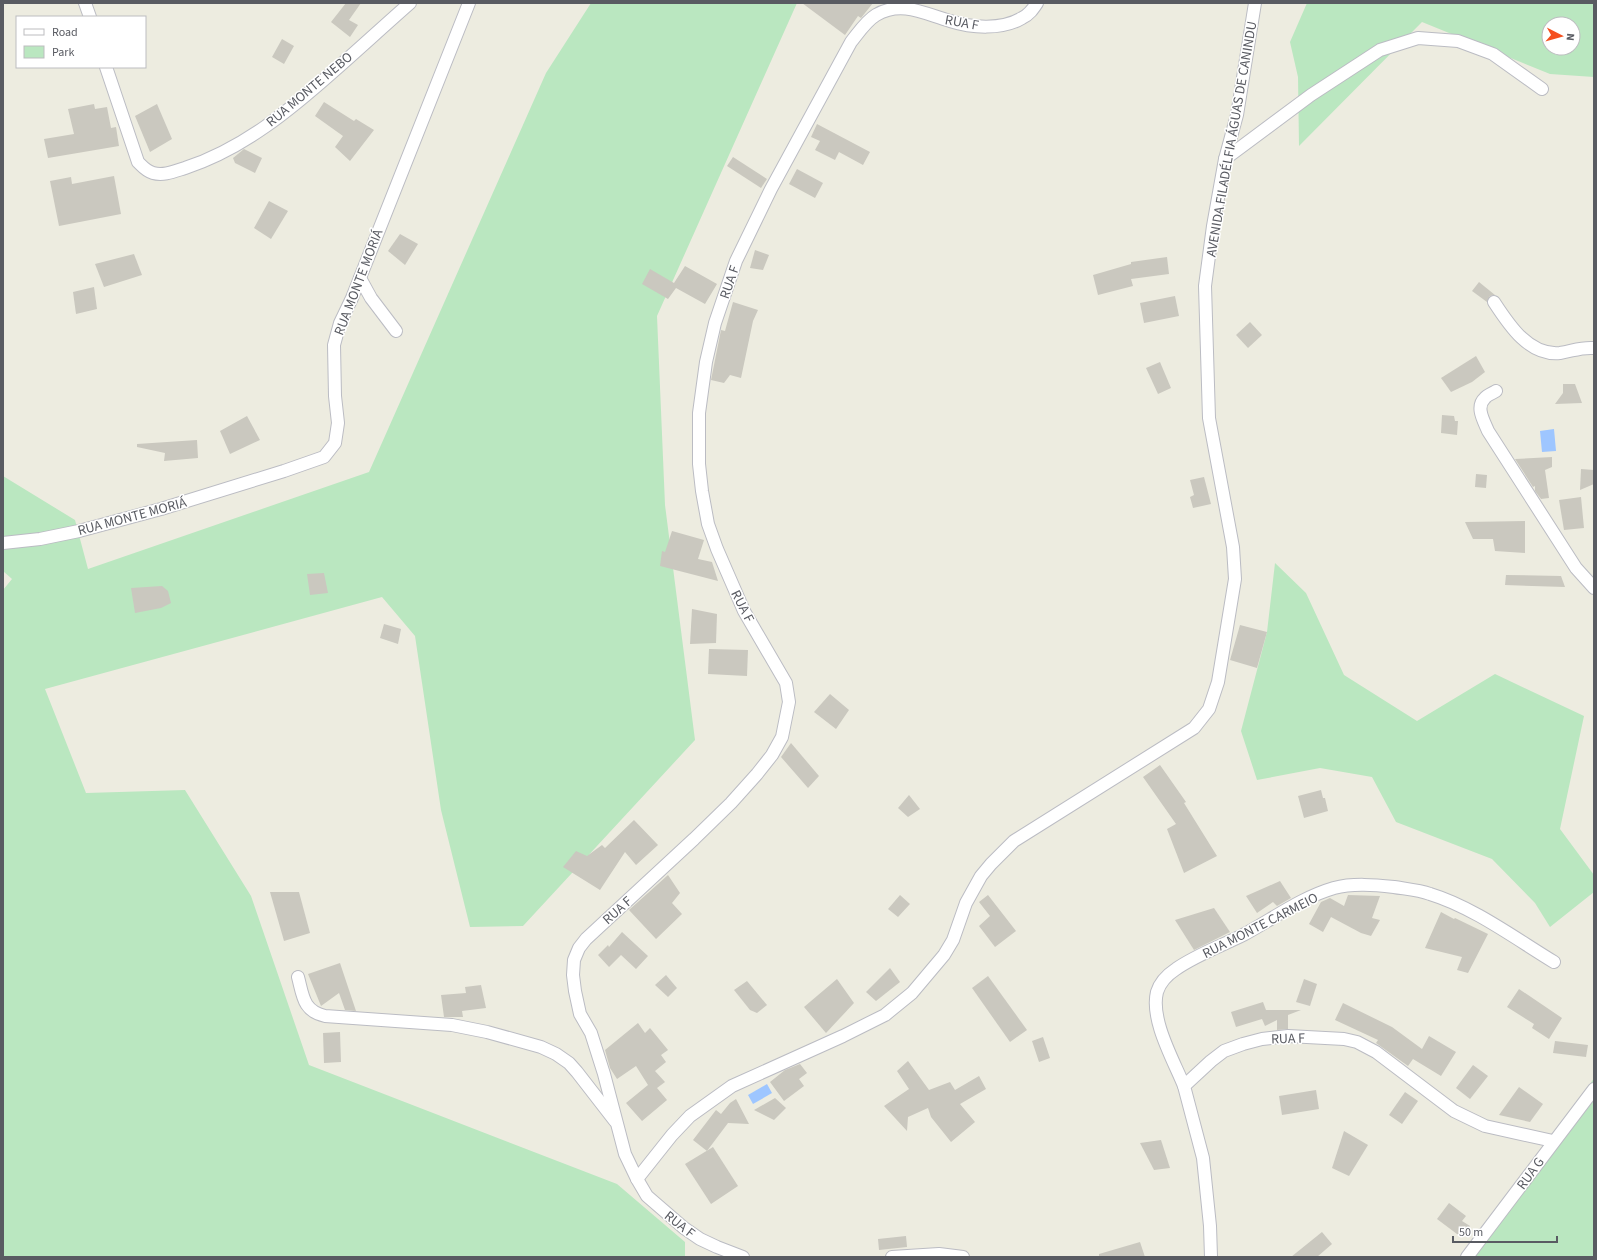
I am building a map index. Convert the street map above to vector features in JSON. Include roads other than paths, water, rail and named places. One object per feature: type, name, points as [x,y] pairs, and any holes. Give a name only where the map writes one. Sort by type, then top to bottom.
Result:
[{"type":"street","points":[[85,3],[90,16]]},
{"type":"street","name":"RUA MONTE NEBO","points":[[106,68],[138,162],[145,169],[153,173],[168,173],[208,161],[272,122],[294,106],[410,3]]},
{"type":"street","name":"RUA MONTE MORIÁ","points":[[3,544],[40,540],[161,509],[324,457],[335,443],[338,423],[334,396],[334,345],[340,324],[360,278],[469,3]]},
{"type":"street","name":"RUA F","points":[[743,1257],[717,1248],[700,1239],[684,1228],[647,1196],[625,1154],[604,1074],[590,1033],[580,1014],[572,975],[574,960],[579,948],[586,939],[731,803],[772,755],[782,737],[789,702],[786,683],[744,611],[727,573],[708,524],[702,491],[699,464],[699,413],[701,392],[715,323],[736,261],[771,189],[851,42],[864,25],[876,15],[890,9],[900,8],[913,9],[952,22],[976,26],[1000,26],[1013,23],[1023,18],[1032,11],[1037,3]]},
{"type":"street","name":"AVENIDA FILADÉLFIA ÁGUAS DE CANINDU","points":[[637,1179],[690,1116],[732,1086],[843,1036],[885,1015],[912,993],[944,955],[953,940],[966,903],[973,890],[991,864],[1014,841],[1194,728],[1209,709],[1218,682],[1235,579],[1234,547],[1209,418],[1205,286],[1213,226],[1225,159],[1237,115],[1255,3]]},
{"type":"street","points":[[1225,159],[1311,95],[1380,50],[1418,38],[1458,42],[1493,54],[1542,89]]},
{"type":"street","points":[[360,278],[370,298],[396,331]]},
{"type":"street","points":[[1494,302],[1524,339],[1531,346],[1543,352],[1560,353],[1582,347],[1594,348]]},
{"type":"street","points":[[1496,391],[1485,397],[1480,405],[1481,415],[1488,431],[1576,568],[1594,588]]},
{"type":"street","name":"RUA MONTE CARMEIO","points":[[1184,1086],[1160,1028],[1156,994],[1160,985],[1175,969],[1244,934],[1293,904],[1335,888],[1360,885],[1395,887],[1430,894],[1468,910],[1554,962]]},
{"type":"street","points":[[298,977],[304,1000],[315,1014],[452,1025],[487,1032],[541,1047],[556,1054],[569,1063],[577,1072],[619,1127]]},
{"type":"street","name":"RUA F","points":[[1184,1086],[1224,1051],[1243,1044],[1262,1039],[1288,1036],[1344,1039],[1357,1042],[1376,1052],[1454,1111],[1466,1117],[1485,1126],[1553,1141]]},
{"type":"street","points":[[1184,1086],[1203,1158],[1210,1226],[1211,1257]]},
{"type":"street","name":"RUA G","points":[[1467,1257],[1553,1141],[1594,1089]]},
{"type":"street","points":[[892,1257],[939,1254],[963,1257]]},
{"type":"water","points":[[1554,429],[1556,451],[1542,452],[1540,431]]},
{"type":"water","points":[[767,1084],[772,1093],[753,1104],[748,1095]]}]
